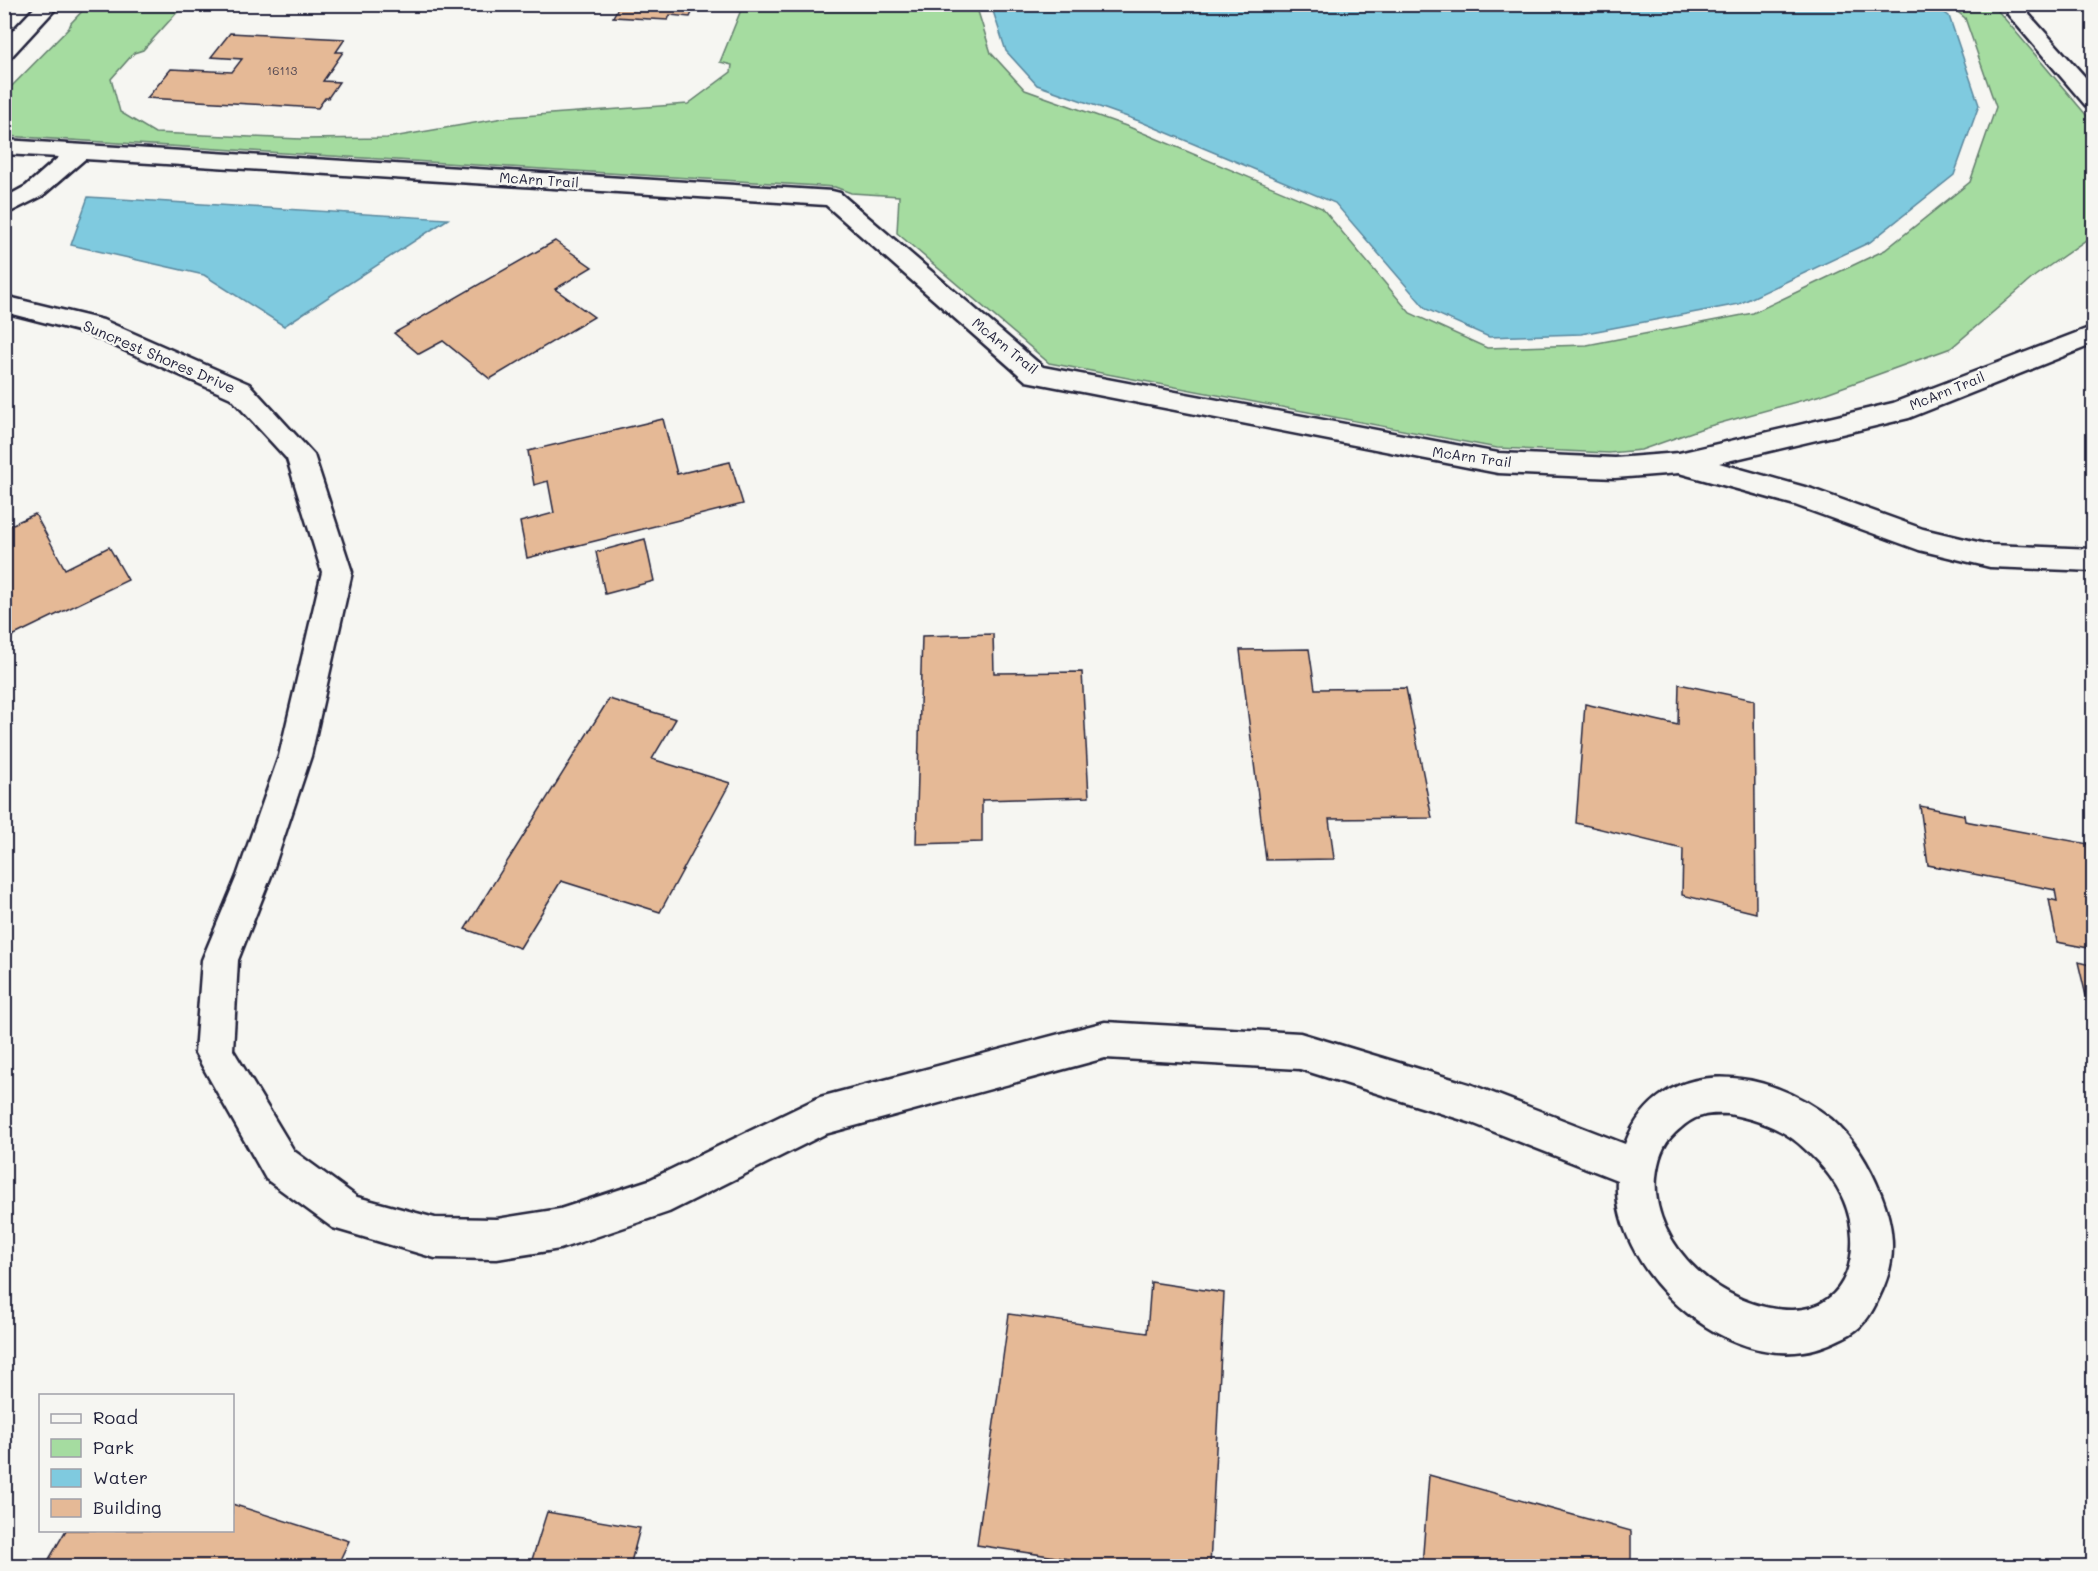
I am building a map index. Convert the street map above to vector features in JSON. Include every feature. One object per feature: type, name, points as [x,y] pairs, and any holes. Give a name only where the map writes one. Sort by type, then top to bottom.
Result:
[{"type":"street","points":[[6,20],[46,8]]},
{"type":"street","points":[[4,53],[46,8]]},
{"type":"street","points":[[2017,13],[2094,101]]},
{"type":"street","name":"McArn Trail","points":[[4,147],[832,198],[1035,375],[1497,463],[1615,468],[1679,463],[1899,411],[2094,334]]},
{"type":"street","points":[[4,208],[34,191],[80,151]]},
{"type":"street","name":"Suncrest Shores Drive","points":[[4,304],[94,326],[240,391],[300,455],[337,572],[295,756],[254,876],[220,960],[214,1053],[280,1165],[347,1214],[435,1238],[497,1239],[560,1229],[655,1198],[820,1116],[1105,1041],[1300,1051],[1472,1104],[1636,1168]]},
{"type":"street","points":[[1679,463],[1802,496],[1919,539],[1990,556],[2094,560]]},
{"type":"street","points":[[1729,1095],[1766,1102],[1802,1121],[1833,1150],[1858,1185],[1871,1223],[1873,1260],[1861,1294],[1836,1319],[1801,1331],[1761,1328],[1719,1312],[1682,1283],[1654,1247],[1638,1207],[1636,1168],[1646,1136],[1666,1112],[1695,1098],[1729,1095]]},
{"type":"green space","points":[[88,5],[233,5],[231,8],[182,7],[143,50],[134,53],[111,79],[120,112],[155,133],[301,139],[387,138],[509,117],[688,104],[731,72],[732,65],[720,62],[743,5],[976,5],[991,53],[1025,90],[1129,127],[1322,208],[1410,313],[1487,348],[1587,345],[1753,313],[1885,250],[1970,182],[1996,107],[1965,18],[1949,5],[1993,5],[2093,123],[2093,235],[2035,276],[1951,348],[1821,395],[1706,427],[1641,450],[1609,453],[1497,448],[1049,363],[897,233],[899,196],[851,193],[835,187],[5,136],[5,93],[69,28]]},
{"type":"water","points":[[991,5],[1933,5],[1949,16],[1979,105],[1954,175],[1870,242],[1739,304],[1581,334],[1489,337],[1426,309],[1335,203],[1139,121],[1037,85],[1006,51]]},
{"type":"water","points":[[88,197],[448,219],[284,326],[204,275],[71,245]]},
{"type":"building","points":[[620,4],[696,4],[690,17],[670,15],[668,20],[613,17]]},
{"type":"building","points":[[230,33],[345,39],[336,52],[343,52],[323,81],[339,82],[318,108],[147,98],[171,69],[232,72],[242,59],[211,57]]},
{"type":"building","points":[[555,241],[592,267],[555,289],[594,317],[490,379],[443,341],[419,354],[394,333]]},
{"type":"building","points":[[663,419],[677,474],[730,462],[743,504],[527,558],[520,522],[554,513],[548,481],[534,485],[528,451]]},
{"type":"building","points":[[35,514],[65,569],[109,547],[128,580],[4,640],[4,528]]},
{"type":"building","points":[[645,539],[654,581],[605,594],[596,552]]},
{"type":"building","points":[[993,634],[994,673],[1082,672],[1089,797],[982,800],[982,842],[916,844],[922,636]]},
{"type":"building","points":[[1309,649],[1315,689],[1406,688],[1432,818],[1329,819],[1334,859],[1266,860],[1240,650]]},
{"type":"building","points":[[1679,684],[1754,700],[1756,913],[1682,895],[1683,849],[1576,823],[1585,704],[1678,725]]},
{"type":"building","points":[[609,699],[676,719],[652,759],[730,783],[660,912],[561,881],[520,948],[465,929]]},
{"type":"building","points":[[1920,806],[1964,815],[1965,821],[2094,845],[2094,949],[2057,942],[2049,899],[2057,901],[2055,890],[1928,865]]},
{"type":"building","points":[[2078,962],[2094,966],[2094,998],[2086,996]]},
{"type":"building","points":[[1151,1282],[1224,1293],[1210,1566],[1095,1566],[1095,1563],[977,1545],[1009,1314],[1147,1333]]},
{"type":"building","points":[[1429,1475],[1631,1531],[1631,1566],[1422,1566]]},
{"type":"building","points":[[234,1505],[349,1541],[337,1566],[45,1566],[65,1532],[234,1532]]},
{"type":"building","points":[[547,1512],[640,1528],[630,1566],[530,1566]]}]
